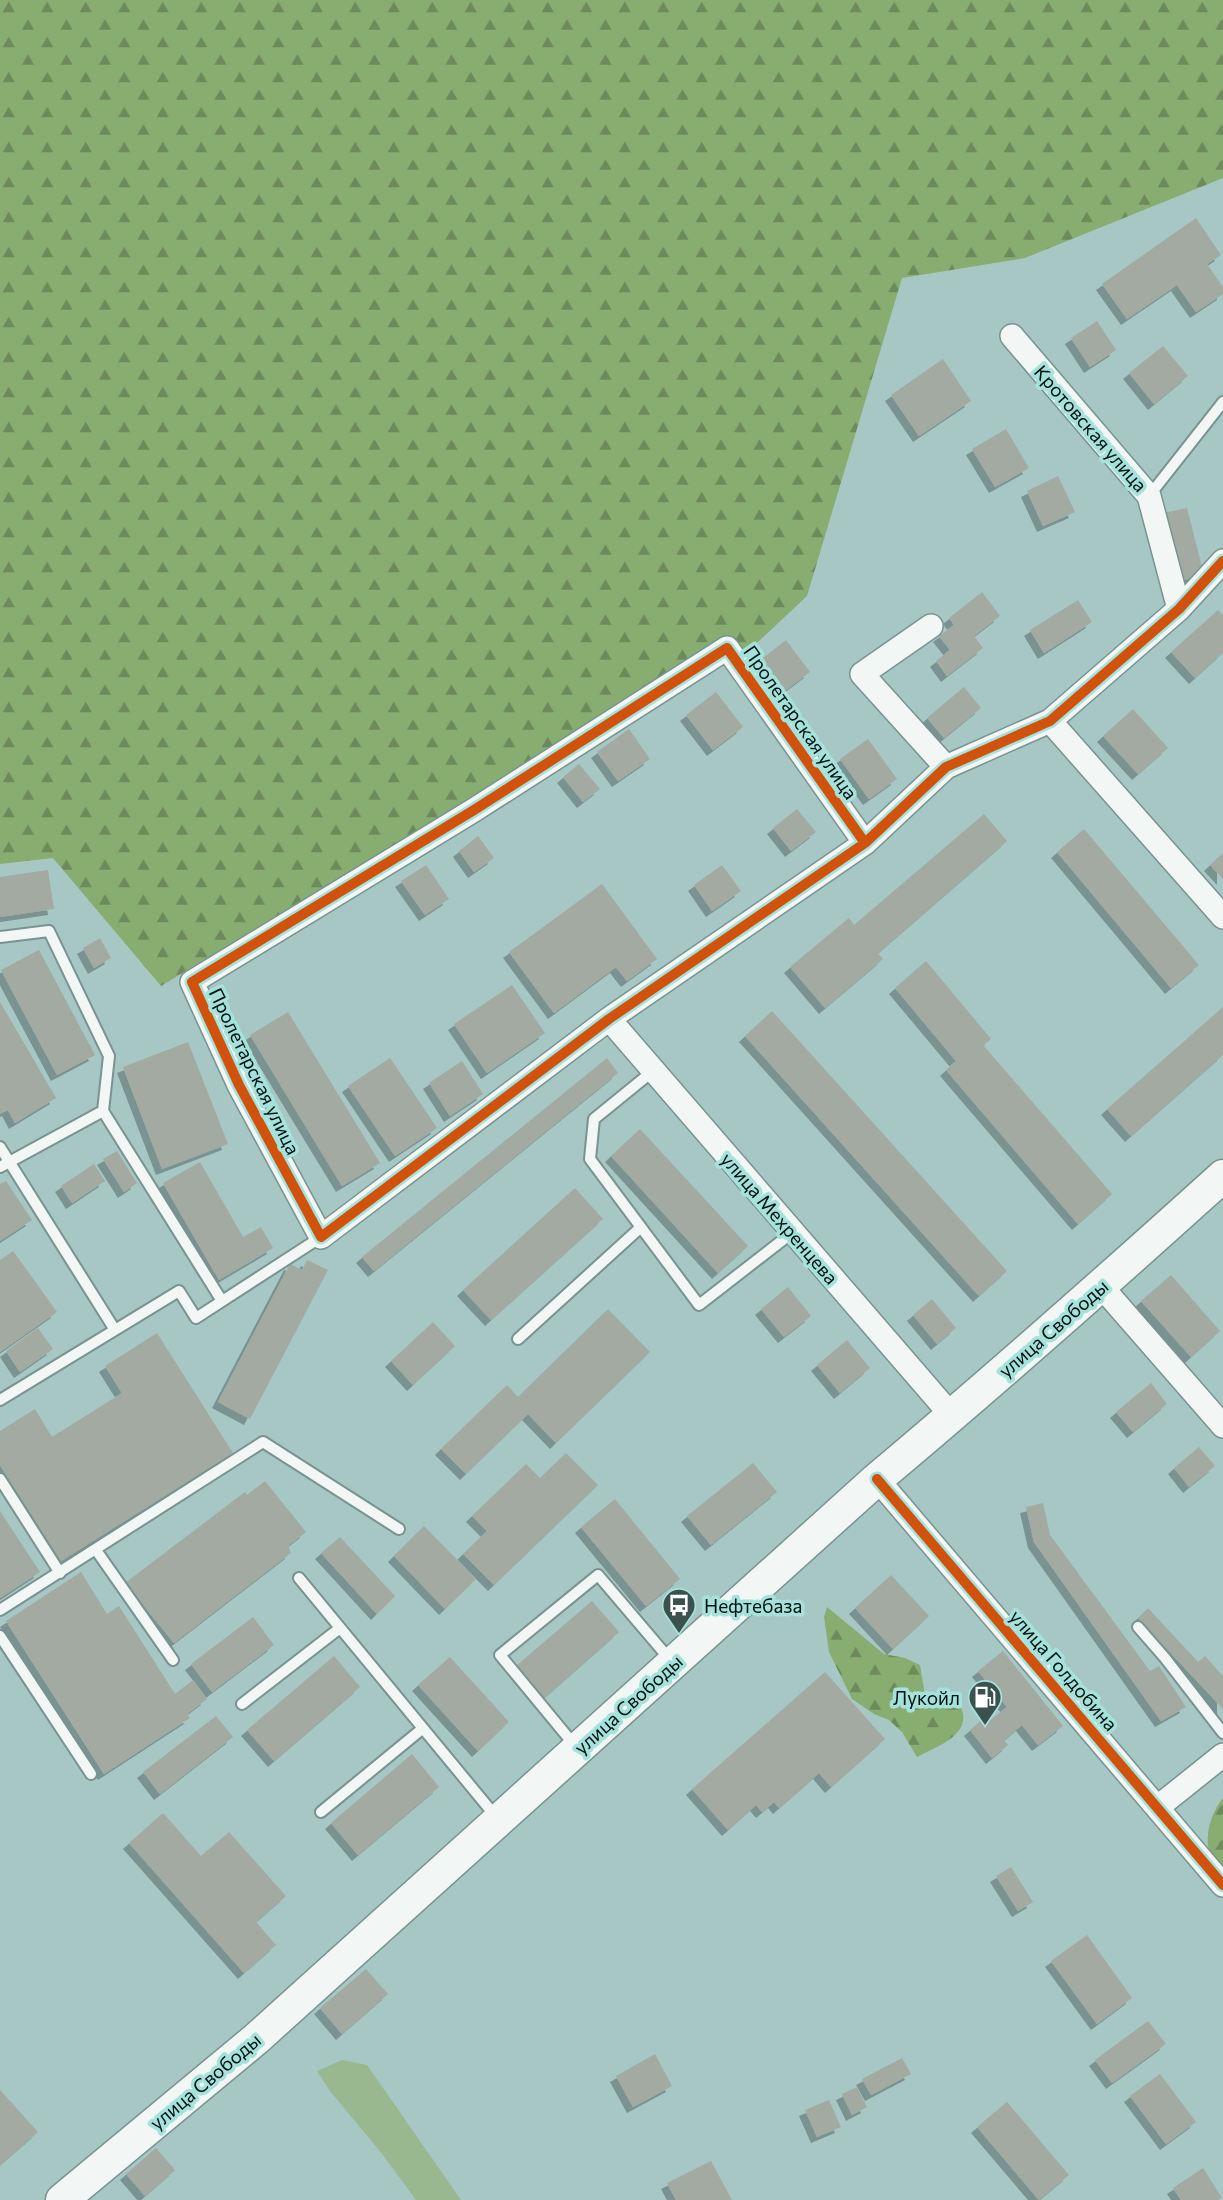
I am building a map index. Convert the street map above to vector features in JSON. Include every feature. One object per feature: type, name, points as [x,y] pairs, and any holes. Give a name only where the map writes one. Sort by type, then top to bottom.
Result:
[{"type":"main road","name":"улица Свободы","points":[[62,2200],[256,2039],[877,1479],[1101,1286],[1223,1176]]},
{"type":"street","name":"Кротовская улица","points":[[1012,335],[1149,496],[1179,608]]},
{"type":"street","points":[[321,1237],[609,1019],[866,843],[946,767],[1050,721],[1179,608],[1223,561]]},
{"type":"street","points":[[931,626],[862,674],[946,767]]},
{"type":"street","name":"Пролетарская улица","points":[[321,1237],[239,1086],[192,982],[474,810],[727,649],[866,843]]},
{"type":"street","points":[[1050,721],[1223,918]]},
{"type":"street","name":"улица Мехренцева","points":[[609,1019],[952,1416]]},
{"type":"street","points":[[1101,1286],[1223,1426]]},
{"type":"street","name":"улица Голдобина","points":[[877,1479],[1223,1885]]},
{"type":"street","points":[[1158,1807],[1223,1755]]},
{"type":"lane","points":[[1149,496],[1223,402]]},
{"type":"lane","points":[[0,937],[49,931],[110,1056],[103,1111],[222,1301]]},
{"type":"lane","points":[[653,1071],[594,1119],[590,1159],[699,1305],[793,1232]]},
{"type":"lane","points":[[5,1164],[103,1111]]},
{"type":"lane","points":[[0,1146],[5,1164],[114,1330]]},
{"type":"lane","points":[[518,1339],[641,1227]]},
{"type":"lane","points":[[0,1400],[179,1291],[196,1318],[321,1237]]},
{"type":"lane","points":[[0,1610],[263,1442],[399,1529]]},
{"type":"lane","points":[[0,1479],[60,1573]]},
{"type":"lane","points":[[96,1550],[173,1660]]},
{"type":"lane","points":[[578,1749],[499,1655],[598,1574],[673,1663]]},
{"type":"lane","points":[[299,1577],[499,1821]]},
{"type":"lane","points":[[1138,1627],[1223,1733]]},
{"type":"lane","points":[[242,1704],[340,1629]]},
{"type":"lane","points":[[0,1636],[91,1774]]},
{"type":"lane","points":[[321,1811],[422,1729]]},
{"type":"green space","points":[[0,0],[1223,0],[1223,178],[1025,258],[902,278],[807,596],[743,656],[720,641],[466,801],[161,986],[53,858],[0,864]]},
{"type":"green space","points":[[827,1607],[884,1654],[905,1658],[920,1665],[925,1695],[957,1698],[963,1712],[963,1722],[948,1741],[917,1757],[902,1732],[889,1720],[874,1714],[852,1699],[829,1652],[824,1617]]},
{"type":"green space","points":[[1223,1798],[1223,1870],[1210,1852],[1208,1833],[1216,1808]]},
{"type":"green space","points":[[342,2060],[367,2065],[461,2200],[416,2200],[317,2071]]},
{"type":"building","points":[[1196,218],[1221,255],[1207,264],[1223,287],[1223,294],[1196,312],[1177,285],[1127,319],[1102,284]]},
{"type":"building","points":[[1097,321],[1116,350],[1090,367],[1071,338]]},
{"type":"building","points":[[1163,346],[1188,376],[1154,404],[1129,373]]},
{"type":"building","points":[[943,359],[971,401],[919,436],[891,395]]},
{"type":"building","points":[[1006,429],[1029,468],[995,487],[972,449]]},
{"type":"building","points":[[1058,476],[1075,512],[1043,526],[1027,491]]},
{"type":"building","points":[[1187,508],[1204,575],[1180,581],[1163,513]]},
{"type":"building","points":[[982,592],[1000,616],[974,636],[983,648],[947,676],[936,661],[950,650],[939,636],[954,625],[949,618]]},
{"type":"building","points":[[1078,600],[1092,622],[1044,653],[1030,630]]},
{"type":"building","points":[[1218,610],[1223,615],[1223,653],[1195,678],[1171,652]]},
{"type":"building","points":[[786,640],[810,672],[782,693],[758,662]]},
{"type":"building","points":[[964,687],[981,708],[944,738],[927,718]]},
{"type":"building","points":[[716,692],[743,727],[713,750],[686,715]]},
{"type":"building","points":[[1133,709],[1168,748],[1138,774],[1103,736]]},
{"type":"building","points":[[629,729],[650,759],[618,781],[597,752]]},
{"type":"building","points":[[868,739],[897,779],[869,799],[840,759]]},
{"type":"building","points":[[579,764],[600,789],[583,802],[563,777]]},
{"type":"building","points":[[797,809],[816,832],[791,851],[773,828]]},
{"type":"building","points":[[984,814],[1007,841],[878,953],[883,959],[825,1008],[790,967],[849,918],[854,925]]},
{"type":"building","points":[[1084,829],[1199,965],[1171,988],[1057,852]]},
{"type":"building","points":[[478,836],[494,858],[474,872],[459,851]]},
{"type":"building","points":[[1223,853],[1223,879],[1210,865]]},
{"type":"building","points":[[426,865],[449,899],[425,915],[401,881]]},
{"type":"building","points":[[722,865],[741,891],[712,911],[694,885]]},
{"type":"building","points":[[48,870],[54,909],[0,917],[0,877]]},
{"type":"building","points":[[602,884],[657,959],[627,981],[616,967],[554,1013],[509,952]]},
{"type":"building","points":[[100,938],[111,958],[94,968],[83,948]]},
{"type":"building","points":[[39,950],[95,1055],[57,1075],[1,970]]},
{"type":"building","points":[[926,961],[991,1039],[983,1045],[1112,1194],[1078,1224],[946,1070],[956,1061],[895,988]]},
{"type":"building","points":[[512,985],[545,1033],[487,1073],[454,1024]]},
{"type":"building","points":[[0,1002],[56,1098],[15,1123],[8,1110],[0,1114]]},
{"type":"building","points":[[1223,1007],[1223,1055],[1131,1136],[1107,1109]]},
{"type":"building","points":[[772,1011],[1007,1271],[979,1296],[745,1036]]},
{"type":"building","points":[[288,1012],[380,1163],[342,1186],[250,1035]]},
{"type":"building","points":[[188,1042],[228,1144],[162,1169],[123,1067]]},
{"type":"building","points":[[390,1058],[437,1128],[395,1156],[348,1086]]},
{"type":"building","points":[[607,1058],[618,1073],[374,1271],[362,1257]]},
{"type":"building","points":[[462,1061],[483,1094],[450,1116],[429,1083]]},
{"type":"building","points":[[640,1129],[748,1246],[718,1273],[611,1156]]},
{"type":"building","points":[[117,1151],[137,1183],[124,1192],[103,1159]]},
{"type":"building","points":[[200,1162],[243,1237],[261,1227],[273,1248],[219,1280],[163,1183]]},
{"type":"building","points":[[94,1164],[105,1181],[72,1203],[61,1186]]},
{"type":"building","points":[[6,1181],[32,1220],[0,1241],[0,1184]]},
{"type":"building","points":[[575,1188],[603,1219],[491,1320],[463,1290]]},
{"type":"building","points":[[13,1251],[57,1312],[0,1352],[0,1260]]},
{"type":"building","points":[[307,1260],[328,1270],[250,1419],[218,1402],[290,1264],[302,1270]]},
{"type":"building","points":[[1171,1275],[1220,1331],[1191,1357],[1141,1301]]},
{"type":"building","points":[[788,1287],[811,1316],[784,1337],[761,1309]]},
{"type":"building","points":[[932,1299],[956,1328],[937,1344],[913,1315]]},
{"type":"building","points":[[608,1309],[650,1352],[556,1443],[528,1414],[466,1474],[441,1449],[507,1385],[518,1397]]},
{"type":"building","points":[[433,1322],[455,1346],[413,1385],[391,1361]]},
{"type":"building","points":[[38,1328],[53,1349],[20,1372],[6,1351]]},
{"type":"building","points":[[157,1333],[233,1453],[61,1561],[0,1465],[0,1431],[35,1409],[52,1437],[122,1393],[105,1366]]},
{"type":"building","points":[[847,1340],[870,1368],[840,1393],[817,1365]]},
{"type":"building","points":[[1151,1383],[1167,1404],[1133,1432],[1116,1412]]},
{"type":"building","points":[[1199,1447],[1215,1466],[1189,1487],[1174,1468]]},
{"type":"building","points":[[566,1453],[598,1485],[494,1585],[463,1554],[487,1531],[472,1516],[526,1464],[540,1478]]},
{"type":"building","points":[[753,1463],[777,1492],[711,1545],[687,1516]]},
{"type":"building","points":[[265,1481],[306,1532],[288,1546],[291,1553],[174,1643],[125,1583],[245,1492],[247,1495]]},
{"type":"building","points":[[615,1499],[680,1579],[646,1606],[581,1527]]},
{"type":"building","points":[[1043,1503],[1050,1535],[1150,1671],[1159,1666],[1186,1707],[1161,1721],[1034,1542],[1026,1507]]},
{"type":"building","points":[[0,1511],[40,1572],[0,1598]]},
{"type":"building","points":[[424,1526],[476,1579],[445,1609],[394,1556]]},
{"type":"building","points":[[340,1537],[395,1596],[377,1614],[321,1553]]},
{"type":"building","points":[[81,1572],[107,1614],[119,1606],[175,1694],[193,1680],[207,1699],[187,1714],[190,1718],[104,1774],[6,1621]]},
{"type":"building","points":[[891,1575],[929,1616],[893,1649],[855,1608]]},
{"type":"building","points":[[592,1601],[619,1632],[544,1698],[516,1666]]},
{"type":"building","points":[[1148,1608],[1198,1662],[1205,1656],[1223,1676],[1223,1709],[1138,1618]]},
{"type":"building","points":[[253,1617],[274,1645],[212,1692],[191,1664]]},
{"type":"building","points":[[1003,1651],[1063,1726],[1038,1745],[1022,1725],[1004,1740],[1008,1745],[992,1758],[970,1730],[985,1717],[989,1721],[1007,1707],[978,1671]]},
{"type":"building","points":[[334,1656],[360,1687],[274,1761],[247,1730]]},
{"type":"building","points":[[450,1657],[509,1722],[478,1751],[418,1685]]},
{"type":"building","points":[[825,1672],[885,1739],[831,1787],[819,1773],[779,1808],[774,1802],[762,1812],[756,1805],[728,1830],[692,1789]]},
{"type":"building","points":[[216,1716],[233,1737],[160,1794],[143,1772]]},
{"type":"building","points":[[412,1754],[439,1787],[358,1855],[331,1823]]},
{"type":"building","points":[[163,1813],[201,1856],[229,1832],[286,1896],[256,1922],[276,1945],[244,1973],[129,1843]]},
{"type":"building","points":[[1011,1867],[1033,1902],[1018,1911],[996,1876]]},
{"type":"building","points":[[1087,1935],[1132,1998],[1097,2024],[1051,1961]]},
{"type":"building","points":[[366,1969],[388,1994],[342,2034],[320,2008]]},
{"type":"building","points":[[1148,2021],[1166,2044],[1112,2083],[1095,2060]]},
{"type":"building","points":[[655,2054],[672,2086],[633,2107],[616,2076]]},
{"type":"building","points":[[902,2058],[911,2074],[871,2095],[862,2079]]},
{"type":"building","points":[[1160,2074],[1196,2122],[1166,2144],[1130,2096]]},
{"type":"building","points":[[857,2087],[867,2107],[852,2115],[842,2094]]},
{"type":"building","points":[[0,2090],[38,2132],[0,2165]]},
{"type":"building","points":[[829,2100],[841,2127],[817,2137],[805,2110]]},
{"type":"building","points":[[1007,2102],[1069,2175],[1039,2200],[977,2127]]},
{"type":"building","points":[[156,2148],[175,2170],[145,2196],[126,2174]]},
{"type":"building","points":[[711,2161],[732,2200],[676,2200],[667,2183]]},
{"type":"building","points":[[1203,2168],[1222,2198],[1181,2200],[1173,2188]]},
{"type":"cycle path","points":[[865,843],[727,648],[474,810],[192,982],[239,1085],[321,1237],[609,1019],[865,843],[946,767],[1050,721],[1179,609],[1223,561]]},
{"type":"cycle path","points":[[877,1479],[1223,1885]]},
{"type":"place","name":"Нефтебаза","points":[[679,1635]]},
{"type":"place","name":"Лукойл","points":[[985,1727]]}]
